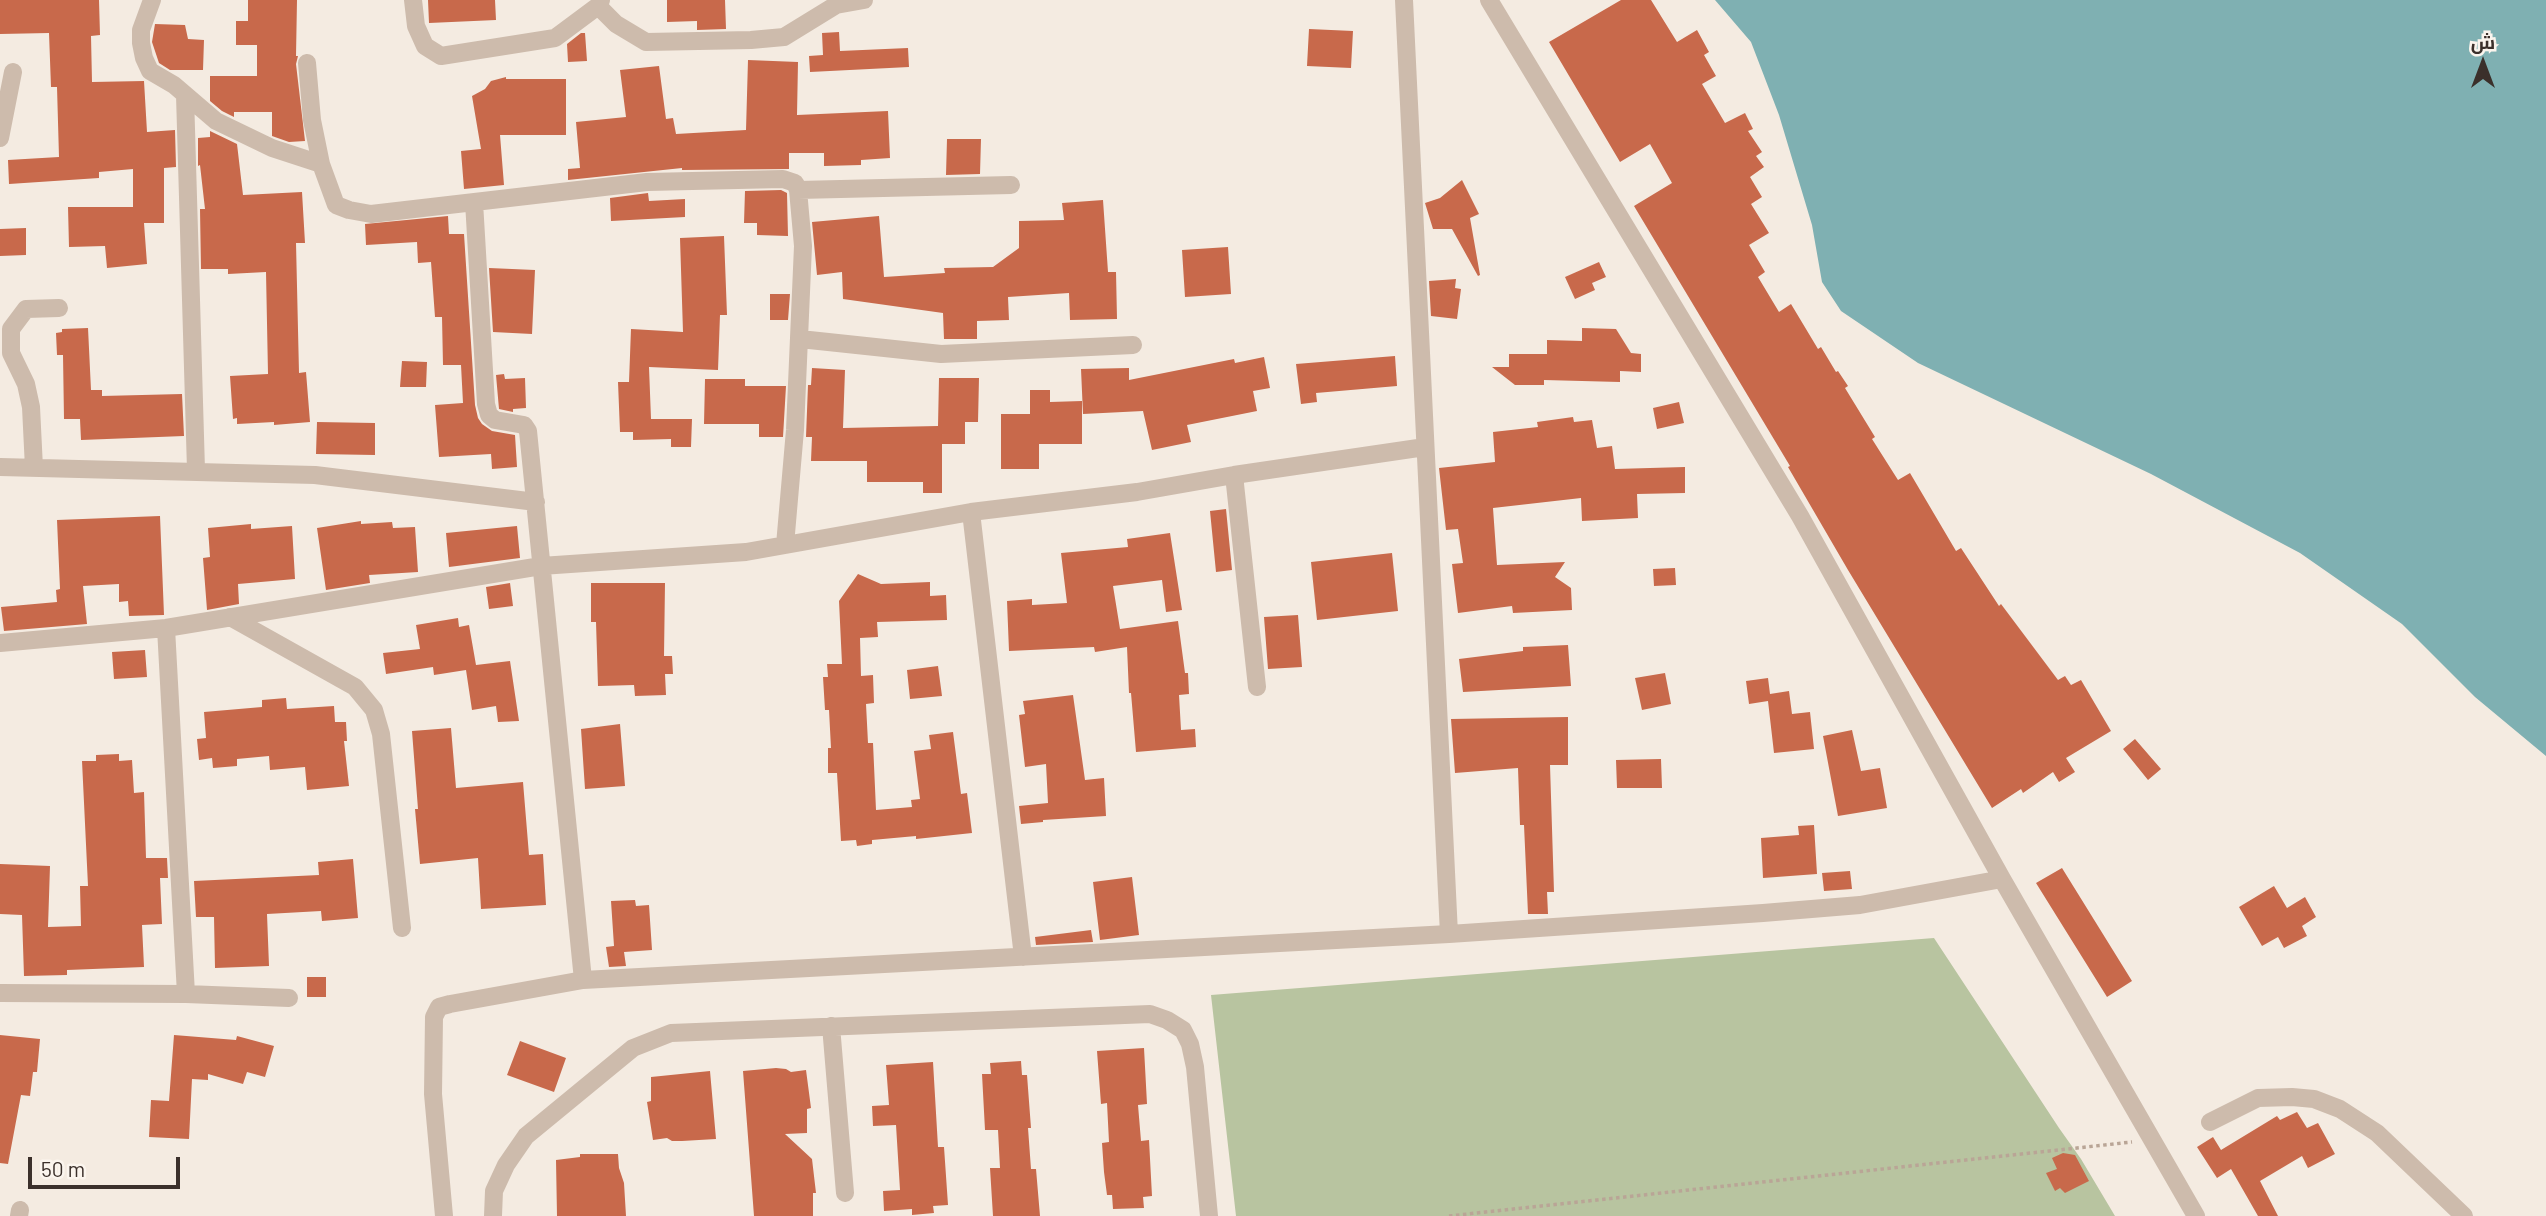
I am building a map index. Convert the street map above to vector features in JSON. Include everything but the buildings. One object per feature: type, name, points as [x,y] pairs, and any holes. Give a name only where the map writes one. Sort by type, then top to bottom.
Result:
[{"type":"street","points":[[152,0],[141,30],[144,58],[150,71],[174,85],[216,121],[272,148],[321,164]]},
{"type":"street","points":[[413,0],[416,26],[425,46],[441,56],[555,38],[599,3],[616,24],[646,42],[783,37],[836,5],[864,0]]},
{"type":"street","points":[[1404,0],[1449,934]]},
{"type":"street","points":[[1489,0],[1800,516],[2002,879],[2196,1216]]},
{"type":"street","points":[[307,63],[312,120],[321,164],[329,192],[336,205],[349,210],[372,214],[647,182],[783,179],[795,183],[803,246],[796,430],[785,545]]},
{"type":"street","points":[[0,138],[13,72]]},
{"type":"street","points":[[185,95],[196,470]]},
{"type":"street","points":[[798,190],[1011,185]]},
{"type":"street","points":[[474,202],[486,404],[489,415],[495,420],[524,425],[528,431],[583,980]]},
{"type":"street","points":[[34,468],[31,407],[26,384],[11,353],[11,329],[26,309],[60,307]]},
{"type":"street","points":[[800,339],[941,354],[1133,345]]},
{"type":"street","points":[[0,643],[166,628],[541,566],[746,552],[971,512],[1137,492],[1426,447]]},
{"type":"street","points":[[0,467],[315,475],[536,502]]},
{"type":"street","points":[[1234,475],[1257,687]]},
{"type":"street","points":[[971,512],[1023,957]]},
{"type":"street","points":[[230,617],[355,687],[374,710],[381,734],[402,928]]},
{"type":"street","points":[[166,628],[186,994]]},
{"type":"street","points":[[444,1216],[433,1094],[434,1017],[439,1007],[583,980],[1449,934],[1860,905],[2002,879]]},
{"type":"street","points":[[0,993],[186,994],[289,998]]},
{"type":"street","points":[[492,1216],[494,1191],[506,1165],[526,1136],[633,1048],[671,1033],[1150,1014],[1167,1020],[1182,1030],[1190,1044],[1195,1067],[1209,1216]]},
{"type":"street","points":[[831,1026],[845,1193]]},
{"type":"street","points":[[2210,1122],[2258,1098],[2314,1099],[2340,1109],[2377,1133],[2464,1216]]},
{"type":"path","points":[[1449,1216],[2152,1140]]},
{"type":"green space","points":[[1934,938],[2081,1159],[2115,1216],[1236,1216],[1211,995]]},
{"type":"water","points":[[1715,0],[2546,0],[2546,756],[2475,697],[2402,624],[2300,553],[2151,474],[1918,363],[1841,311],[1822,282],[1812,225],[1779,115],[1751,42]]}]
